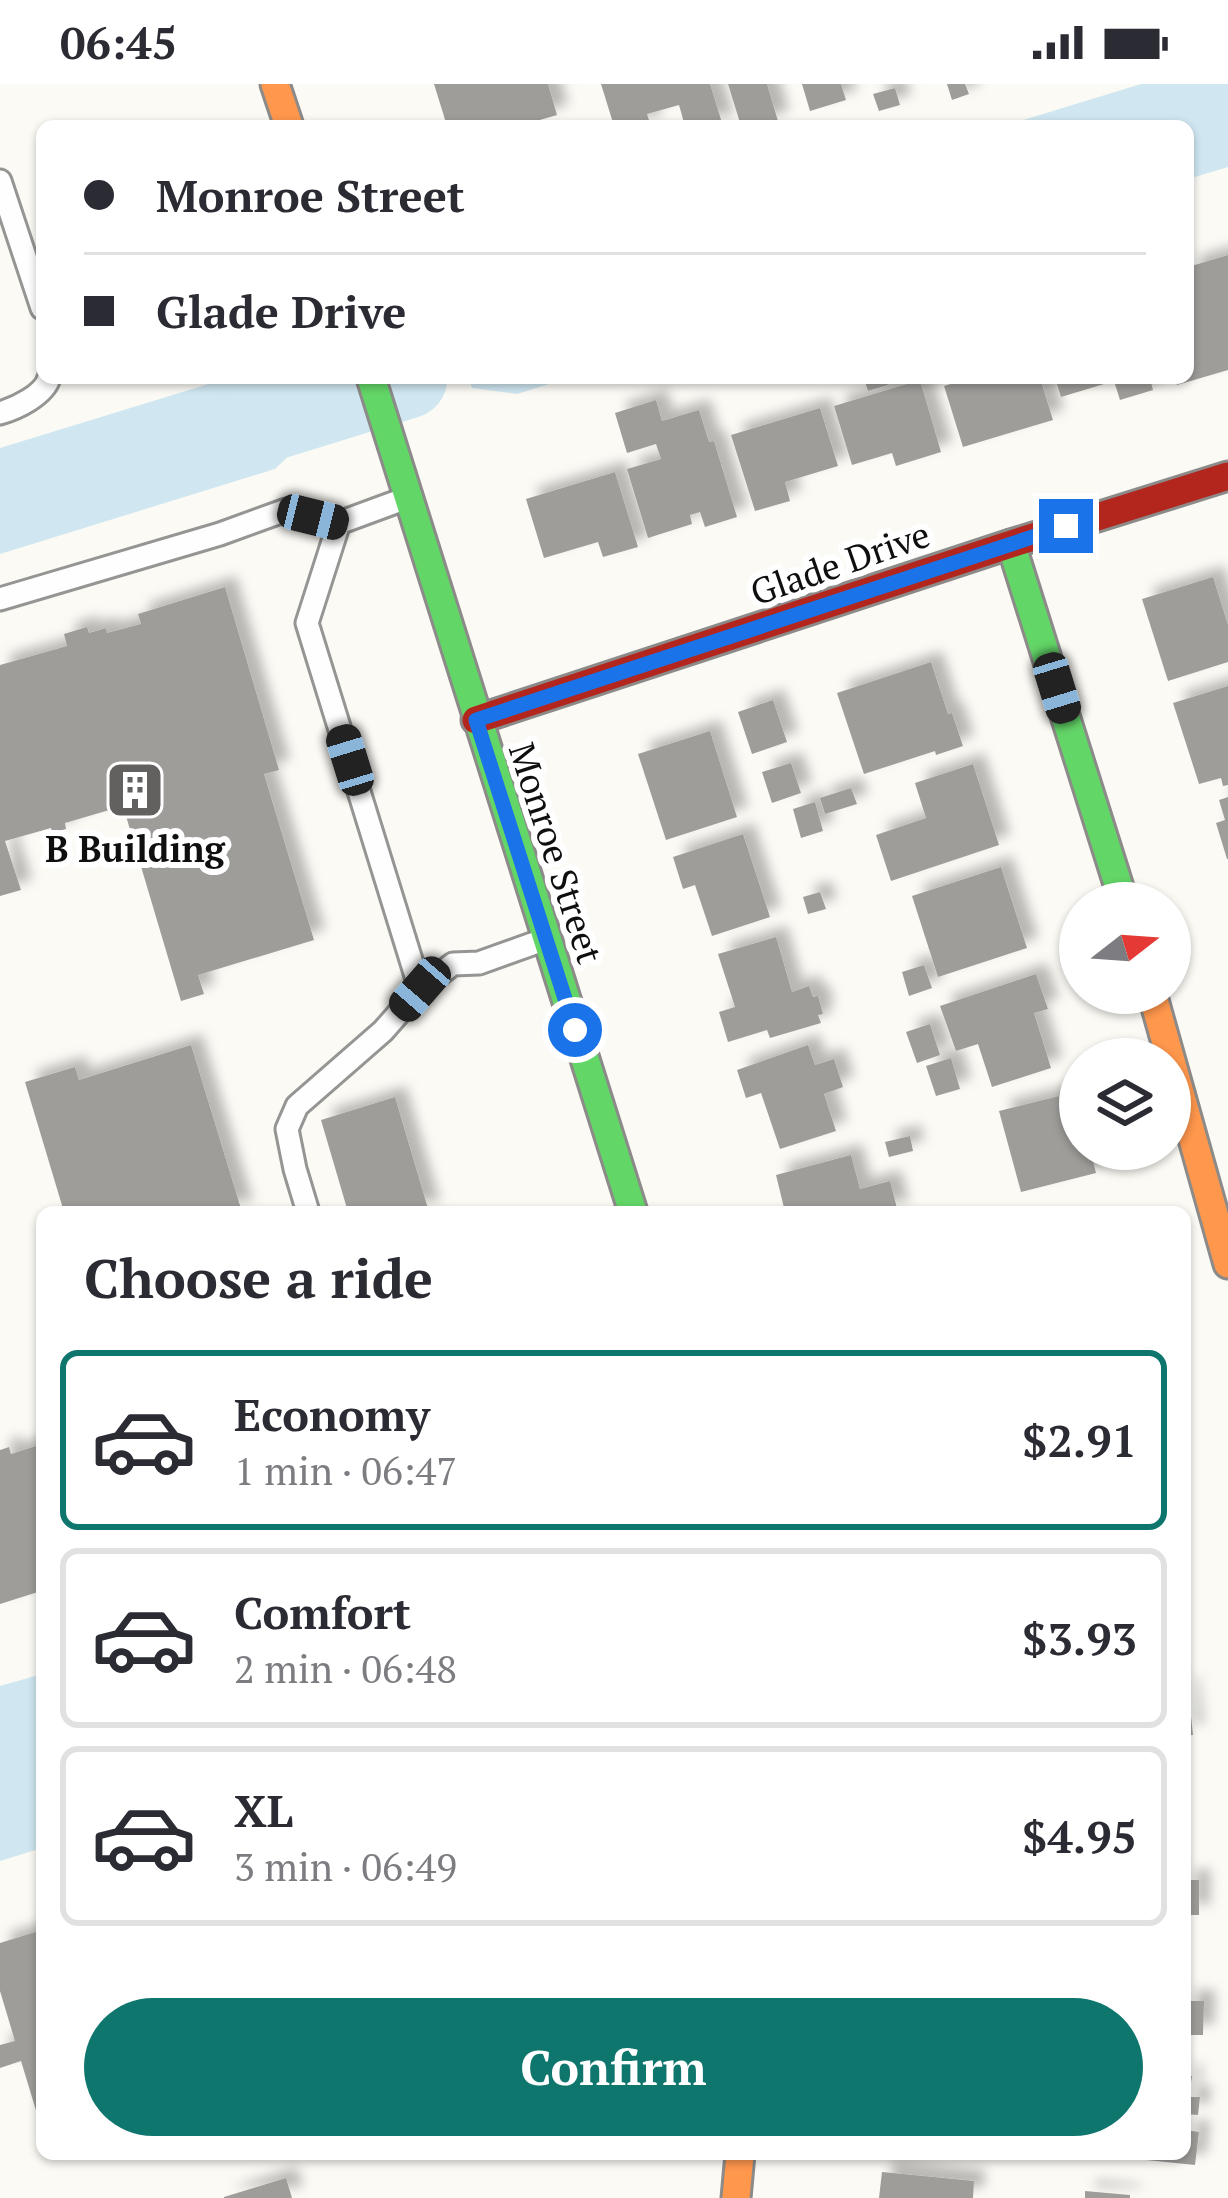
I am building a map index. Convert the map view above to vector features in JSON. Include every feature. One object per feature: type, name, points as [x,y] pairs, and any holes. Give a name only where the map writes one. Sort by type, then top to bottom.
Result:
[{"type":"street","points":[[275,84],[287,120]]},
{"type":"street","name":"Monroe Street","points":[[373,384],[631,1206]]},
{"type":"street","name":"Glade Drive","points":[[476,720],[1228,476]]},
{"type":"street","points":[[1011,544],[1117,882]]},
{"type":"street","points":[[1159,1014],[1228,1264]]},
{"type":"street","points":[[736,2198],[739,2160]]},
{"type":"lane","points":[[0,181],[36,290]]},
{"type":"lane","points":[[0,413],[47,384]]},
{"type":"lane","points":[[0,599],[286,510],[339,524],[408,497]]},
{"type":"lane","points":[[339,524],[307,623],[420,989]]},
{"type":"lane","points":[[306,1206],[287,1129],[297,1106],[452,964],[479,963],[546,939]]},
{"type":"water","points":[[1141,84],[1228,84],[1228,167],[1194,177],[1194,120],[1024,120]]},
{"type":"water","points":[[208,384],[286,384],[303,442],[275,469],[0,554],[0,448]]},
{"type":"water","points":[[471,384],[549,384],[517,394],[472,388]]},
{"type":"water","points":[[36,1676],[36,1850],[0,1861],[0,1686]]},
{"type":"building","points":[[434,84],[548,84],[557,115],[540,120],[445,120]]},
{"type":"building","points":[[601,84],[710,84],[721,120],[683,120],[679,105],[647,114],[649,120],[612,120]]},
{"type":"building","points":[[728,84],[767,84],[778,120],[739,120]]},
{"type":"building","points":[[802,84],[841,84],[846,100],[810,111]]},
{"type":"building","points":[[947,84],[965,84],[969,94],[952,100]]},
{"type":"building","points":[[895,88],[900,105],[879,111],[873,94]]},
{"type":"building","points":[[1228,255],[1228,370],[1194,380],[1194,265]]},
{"type":"building","points":[[921,384],[941,452],[896,466],[892,453],[852,465],[834,406]]},
{"type":"building","points":[[1042,384],[1053,420],[963,447],[944,386]]},
{"type":"building","points":[[1057,384],[1104,384],[1061,397]]},
{"type":"building","points":[[1115,384],[1152,384],[1153,390],[1120,400]]},
{"type":"building","points":[[656,400],[662,421],[699,410],[709,442],[714,441],[737,517],[705,527],[700,512],[690,515],[692,524],[648,538],[627,469],[661,459],[656,444],[627,453],[615,413]]},
{"type":"building","points":[[820,408],[838,466],[785,482],[790,501],[755,511],[731,435]]},
{"type":"building","points":[[615,472],[638,547],[603,557],[598,542],[544,558],[526,499]]},
{"type":"building","points":[[1213,577],[1228,625],[1228,662],[1168,681],[1142,599]]},
{"type":"building","name":"B Building","points":[[225,587],[279,770],[264,774],[314,940],[198,975],[204,994],[181,1001],[123,806],[65,823],[66,829],[52,833],[51,828],[5,841],[21,890],[0,896],[0,665],[67,646],[64,634],[87,627],[89,633],[106,628],[107,633],[141,624],[138,614]]},
{"type":"building","points":[[931,662],[963,746],[864,774],[837,693]]},
{"type":"building","points":[[1228,686],[1228,785],[1223,786],[1221,778],[1199,784],[1173,703]]},
{"type":"building","points":[[773,700],[787,742],[752,754],[738,712]]},
{"type":"building","points":[[710,731],[737,817],[666,840],[638,754]]},
{"type":"building","points":[[791,763],[801,793],[772,803],[762,772]]},
{"type":"building","points":[[973,764],[999,845],[891,881],[876,835],[926,818],[915,783]]},
{"type":"building","points":[[851,788],[857,804],[825,814],[820,798]]},
{"type":"building","points":[[1228,797],[1227,859],[1216,823],[1225,820],[1219,800]]},
{"type":"building","points":[[815,802],[823,831],[801,838],[793,809]]},
{"type":"building","points":[[743,834],[770,917],[712,936],[695,885],[683,889],[673,857]]},
{"type":"building","points":[[1001,867],[1027,948],[938,977],[912,896]]},
{"type":"building","points":[[820,892],[826,909],[808,914],[803,897]]},
{"type":"building","points":[[776,937],[792,992],[809,986],[813,997],[818,996],[821,1023],[770,1038],[767,1030],[728,1042],[719,1012],[735,1007],[718,954]]},
{"type":"building","points":[[924,965],[932,988],[909,996],[902,972]]},
{"type":"building","points":[[1036,974],[1048,1009],[1034,1013],[1051,1068],[992,1087],[978,1044],[956,1051],[940,1006]]},
{"type":"building","points":[[930,1024],[940,1055],[917,1063],[906,1032]]},
{"type":"building","points":[[191,1045],[240,1206],[62,1206],[25,1082],[75,1067],[79,1080]]},
{"type":"building","points":[[808,1045],[815,1065],[834,1059],[843,1087],[824,1094],[836,1131],[780,1149],[761,1093],[746,1098],[737,1070]]},
{"type":"building","points":[[951,1058],[960,1089],[936,1096],[926,1066]]},
{"type":"building","points":[[1059,1096],[1059,1170],[1096,1173],[1021,1192],[999,1111]]},
{"type":"building","points":[[395,1097],[427,1206],[346,1206],[321,1120]]},
{"type":"building","points":[[910,1136],[913,1151],[889,1157],[885,1142]]},
{"type":"building","points":[[851,1155],[860,1189],[890,1181],[896,1206],[784,1206],[776,1175]]},
{"type":"building","points":[[36,1446],[36,1593],[0,1604],[0,1450],[9,1447],[11,1454]]},
{"type":"building","points":[[1191,1880],[1199,1880],[1199,1915],[1191,1915]]},
{"type":"building","points":[[36,1932],[36,2110],[21,2061],[0,2068],[0,2045],[15,2041],[0,1991],[0,1943]]},
{"type":"building","points":[[1191,2001],[1204,2001],[1203,2035],[1191,2035]]},
{"type":"building","points":[[1191,2097],[1200,2097],[1198,2115],[1191,2114]]},
{"type":"building","points":[[1191,2131],[1199,2132],[1195,2165],[1146,2160],[1191,2160]]},
{"type":"building","points":[[882,2172],[974,2181],[973,2198],[879,2198]]},
{"type":"building","points":[[286,2178],[292,2198],[224,2198],[224,2197]]},
{"type":"building","points":[[1085,2191],[1130,2195],[1130,2198],[1085,2198]]},
{"type":"waterway","points":[[0,504],[388,384]]},
{"type":"traffic: fast","points":[[373,384],[631,1206]]},
{"type":"traffic: fast","points":[[1011,544],[1117,882]]},
{"type":"traffic: slow","points":[[275,84],[287,120]]},
{"type":"traffic: slow","points":[[1158,1014],[1228,1264]]},
{"type":"traffic: slow","points":[[736,2198],[739,2160]]},
{"type":"traffic: jam","points":[[476,720],[1228,476]]},
{"type":"place","name":"B Building","points":[[135,790]]},
{"type":"route","points":[[575,1030],[476,720],[1066,526]]}]
